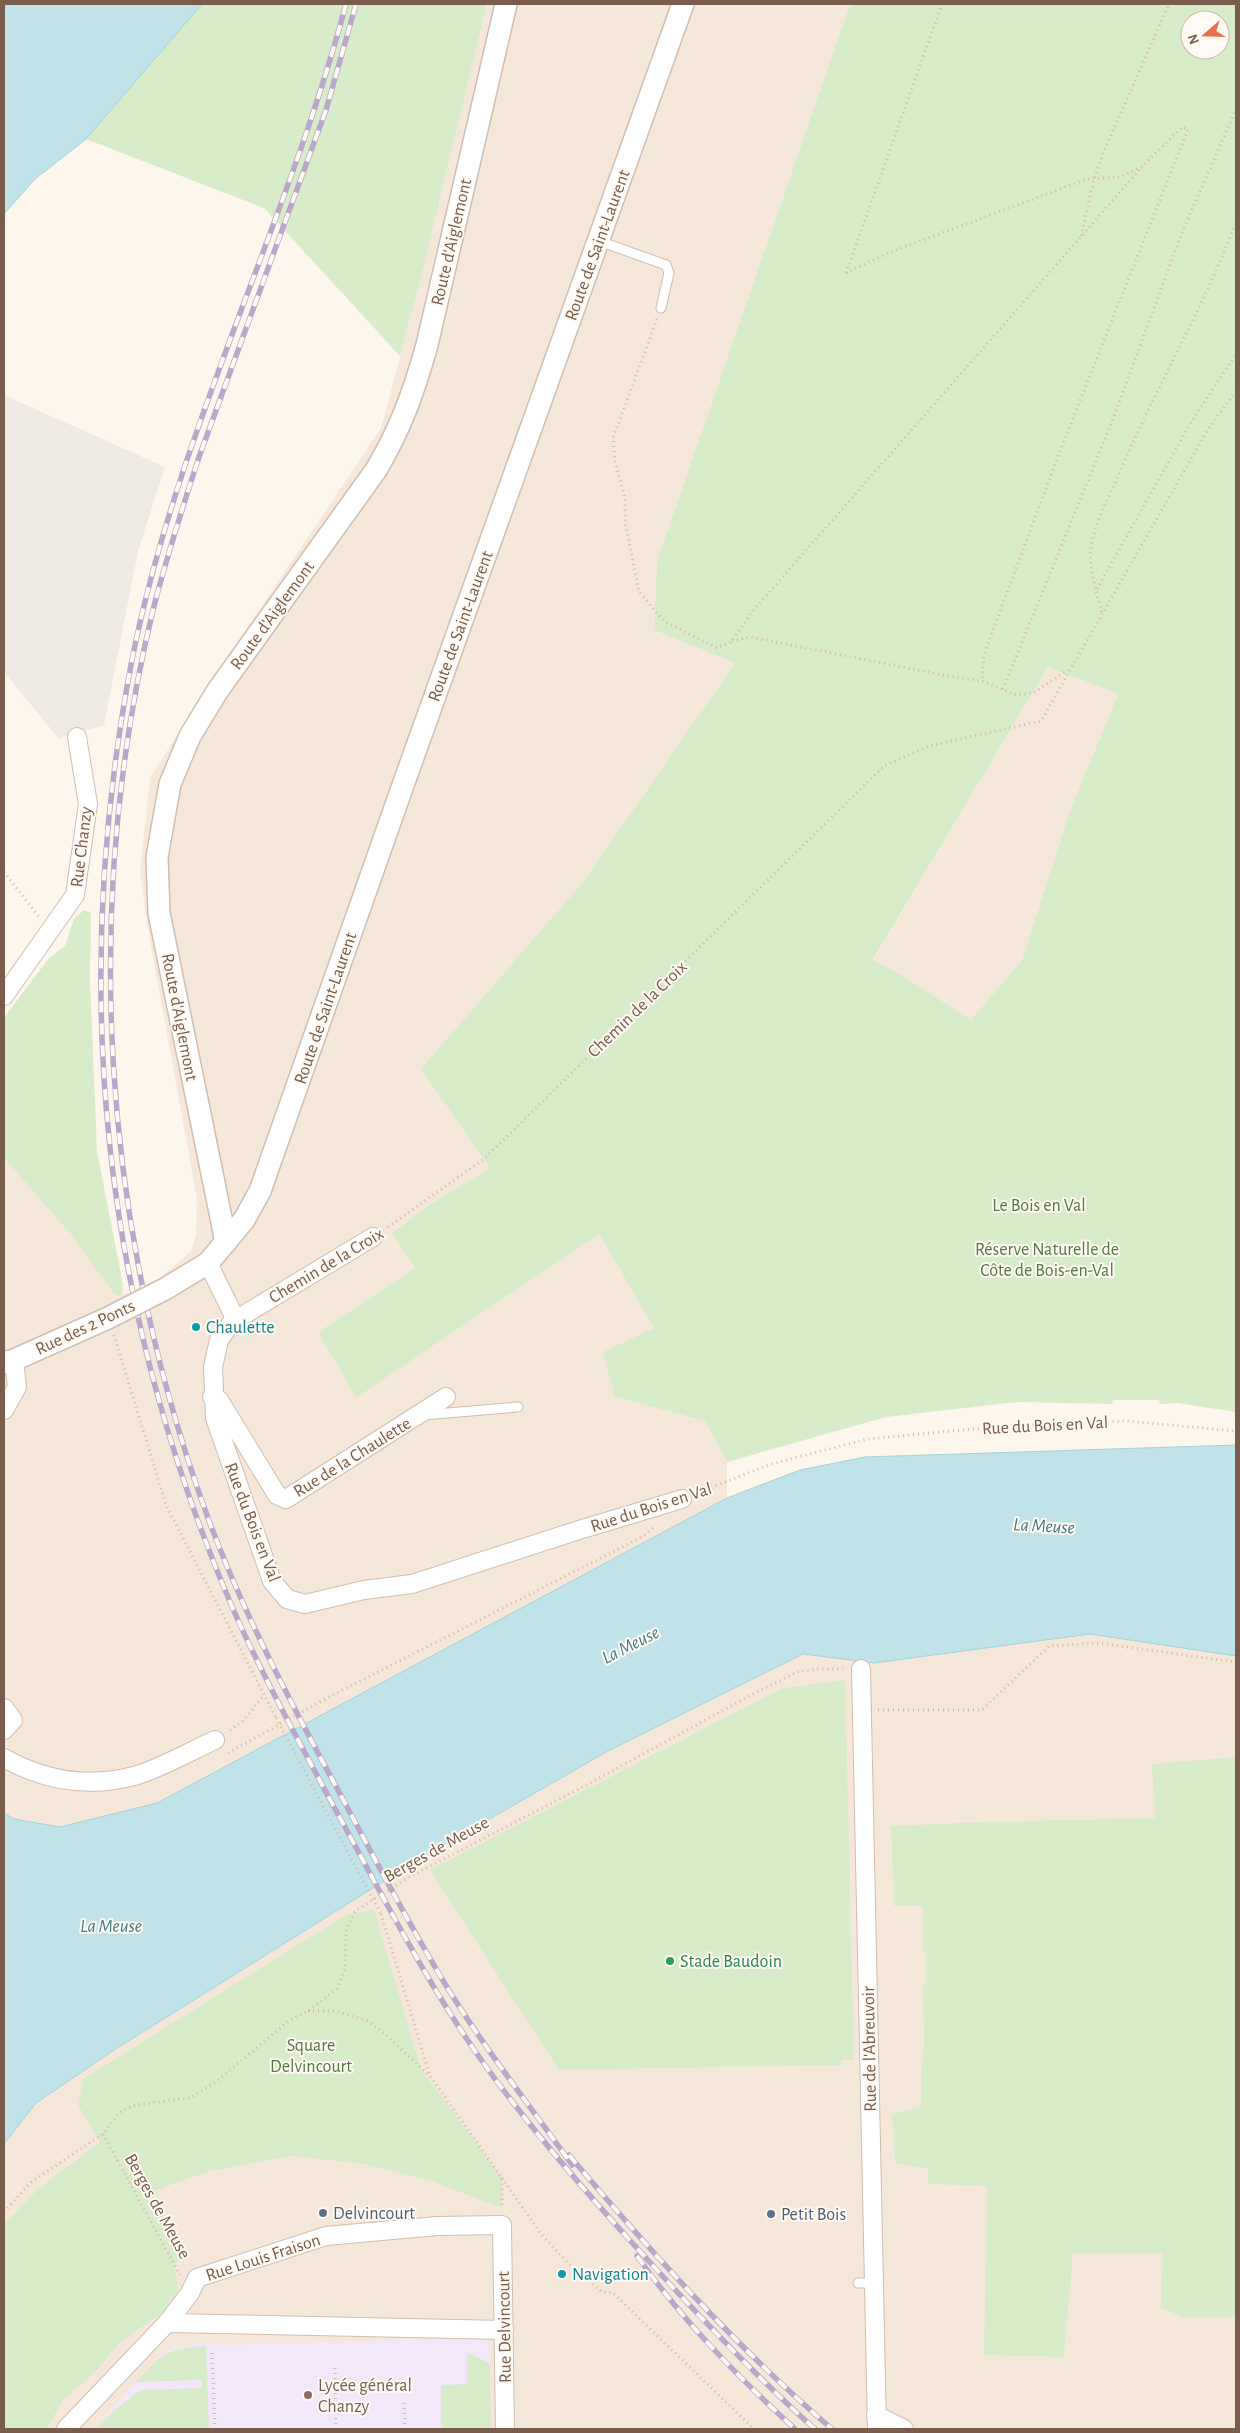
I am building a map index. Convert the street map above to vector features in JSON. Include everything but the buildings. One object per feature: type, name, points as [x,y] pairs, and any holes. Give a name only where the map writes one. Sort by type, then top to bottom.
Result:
[{"type":"street","name":"Route d'Aiglemont","points":[[226,1242],[159,913],[157,857],[170,784],[190,736],[218,690],[376,470],[397,435],[414,391],[427,345],[506,4]]},
{"type":"street","name":"Route de Saint-Laurent","points":[[208,1263],[244,1220],[260,1191],[683,4]]},
{"type":"street","name":"Rue Chanzy","points":[[4,996],[75,896],[88,804],[77,737]]},
{"type":"street","name":"Chemin de la Croix","points":[[235,1318],[242,1316],[372,1237]]},
{"type":"street","points":[[208,1263],[235,1318],[219,1340],[213,1367],[212,1397]]},
{"type":"street","name":"Rue des 2 Ponts","points":[[9,1362],[108,1318],[164,1289],[208,1263]]},
{"type":"street","points":[[4,1410],[17,1387],[9,1362]]},
{"type":"street","name":"Rue de la Chaulette","points":[[212,1397],[219,1400],[277,1495],[286,1499],[446,1397]]},
{"type":"street","name":"Rue du Bois en Val","points":[[212,1397],[215,1418],[272,1581],[287,1599],[305,1604],[364,1590],[412,1584],[682,1499]]},
{"type":"street","name":"Rue de l'Abreuvoir","points":[[862,1670],[866,2283],[876,2422]]},
{"type":"street","points":[[4,1708],[13,1720],[4,1730]]},
{"type":"street","points":[[4,1758],[48,1778],[76,1782],[101,1782],[135,1776],[218,1748]]},
{"type":"street","name":"Rue Louis Fraison","points":[[66,2429],[167,2323],[190,2293],[197,2278],[326,2236],[437,2226],[502,2225]]},
{"type":"street","name":"Rue Delvincourt","points":[[502,2225],[505,2429]]},
{"type":"street","points":[[167,2323],[504,2330]]},
{"type":"street","points":[[876,2422],[904,2429]]},
{"type":"lane","points":[[598,241],[666,265],[669,273],[661,308]]},
{"type":"lane","points":[[417,1416],[518,1407]]},
{"type":"path","points":[[942,4],[846,273],[888,253],[1094,178],[1120,177],[1142,167]]},
{"type":"path","points":[[1080,237],[1094,178],[1104,151],[1169,4]]},
{"type":"path","points":[[1003,689],[1112,424],[1183,230],[1236,109]]},
{"type":"path","points":[[731,642],[752,612],[1142,167],[1182,127],[1188,129],[1057,460],[984,654],[982,680]]},
{"type":"path","points":[[1102,613],[1096,590],[1090,549],[1100,518],[1133,440],[1216,274],[1236,222]]},
{"type":"path","points":[[661,308],[613,438],[615,461],[625,498],[625,521],[640,592],[664,621],[717,648],[750,636],[943,675],[982,680],[1016,695],[1033,693],[1062,676],[1072,666],[1207,431],[1236,391]]},
{"type":"path","points":[[1096,590],[1190,424],[1236,354]]},
{"type":"path","name":"Chemin de la Croix","points":[[372,1237],[484,1159],[884,766],[929,746],[1041,721],[1072,666]]},
{"type":"path","points":[[4,872],[51,932]]},
{"type":"path","points":[[108,1318],[166,1505],[276,1718],[381,1914],[430,2076]]},
{"type":"path","name":"Rue du Bois en Val","points":[[682,1499],[772,1464],[868,1439],[994,1427],[1125,1421],[1236,1431]]},
{"type":"path","points":[[218,1748],[329,1698],[642,1537],[657,1525]]},
{"type":"path","points":[[862,1710],[982,1710],[1049,1646],[1097,1643],[1236,1662]]},
{"type":"path","name":"Berges de Meuse","points":[[4,2212],[30,2183],[103,2134],[120,2112],[135,2105],[190,2098],[216,2082],[290,2020],[308,2012],[337,1989],[345,1969],[346,1931],[356,1911],[411,1876],[579,1789],[755,1692],[797,1672],[818,1669],[862,1670]]},
{"type":"path","points":[[218,1748],[264,1695]]},
{"type":"path","points":[[308,2012],[334,2011],[366,2020],[386,2035],[430,2076],[541,2234],[568,2263],[602,2292],[613,2293],[754,2429]]},
{"type":"path","name":"Berges de Meuse","points":[[103,2134],[190,2293]]},
{"type":"path","points":[[502,2178],[502,2225]]},
{"type":"path","points":[[212,2353],[215,2429]]},
{"type":"path","points":[[335,2368],[336,2429]]},
{"type":"path","points":[[404,2403],[405,2429]]},
{"type":"shaded area","points":[[487,4],[850,4],[657,561],[654,630],[735,663],[583,882],[422,1069],[490,1168],[431,1204],[392,1233],[415,1268],[318,1332],[356,1398],[599,1234],[654,1328],[615,1397],[705,1421],[727,1462],[727,1498],[157,1803],[60,1827],[14,1819],[4,1813],[4,1158],[69,1232],[114,1294],[122,1295],[160,1278],[191,1251],[196,1235],[197,1199],[147,924],[140,870],[150,778],[204,692],[381,428],[422,274]]},
{"type":"shaded area","points":[[4,395],[165,467],[138,551],[104,725],[59,739],[4,672]]},
{"type":"shaded area","points":[[1048,667],[1118,694],[1070,811],[1022,960],[971,1021],[903,976],[873,961]]},
{"type":"shaded area","points":[[1090,1634],[1236,1656],[1236,2429],[4,2429],[4,2144],[36,2103],[114,2050],[413,1863],[608,1751],[803,1654],[874,1663]]},
{"type":"shaded area","name":"Lycée général Chanzy","points":[[480,2337],[490,2346],[491,2429],[95,2429],[162,2354],[180,2347],[201,2343],[219,2345]]},
{"type":"green space","points":[[202,4],[487,4],[422,274],[400,356],[264,208],[86,139]]},
{"type":"green space","points":[[850,4],[1236,4],[1236,1412],[1178,1403],[1160,1404],[1159,1400],[1113,1400],[1112,1404],[1017,1402],[886,1417],[727,1462],[705,1421],[615,1397],[603,1352],[654,1328],[599,1234],[356,1398],[318,1332],[415,1268],[392,1233],[431,1204],[490,1168],[421,1069],[583,882],[735,663],[654,630],[657,561]],"holes":[[[1048,667],[1118,694],[1070,811],[1022,960],[971,1020],[903,976],[873,960]]]},
{"type":"green space","points":[[84,910],[91,913],[90,980],[97,1151],[123,1285],[122,1296],[114,1294],[69,1232],[4,1158],[4,1018],[49,958],[65,946],[74,919]]},
{"type":"green space","name":"Stade Baudoin","points":[[845,1680],[854,2060],[841,2060],[841,2065],[559,2070],[430,1870],[783,1688]]},
{"type":"green space","points":[[1236,1757],[1236,2317],[1183,2317],[1161,2308],[1162,2253],[1073,2254],[1064,2357],[984,2355],[987,2186],[927,2184],[929,2169],[895,2163],[892,2114],[921,2106],[924,2042],[923,1984],[926,1983],[926,1952],[923,1952],[923,1906],[894,1906],[891,1826],[1155,1818],[1152,1764]]},
{"type":"green space","name":"Square Delvincourt","points":[[374,1910],[421,2069],[502,2178],[502,2208],[431,2181],[363,2164],[292,2156],[210,2171],[156,2190],[180,2258],[175,2265],[179,2302],[120,2342],[95,2372],[64,2399],[46,2429],[4,2429],[4,2224],[37,2190],[100,2142],[78,2105],[83,2079],[346,1915]]},
{"type":"green space","points":[[206,2346],[209,2429],[95,2429],[116,2409],[141,2390],[201,2388],[202,2380],[136,2382],[166,2354],[182,2349]]},
{"type":"green space","points":[[467,2353],[490,2363],[491,2429],[441,2429],[441,2385],[467,2384]]},
{"type":"water","points":[[4,4],[202,4],[86,139],[35,179],[4,214]]},
{"type":"water","name":"La Meuse","points":[[1236,1445],[1236,1656],[1090,1634],[874,1663],[803,1654],[608,1751],[413,1863],[114,2050],[36,2103],[4,2144],[4,1813],[14,1819],[60,1827],[157,1803],[727,1498],[800,1470],[865,1457]]},
{"type":"railway","points":[[346,4],[321,89],[292,173],[199,424],[171,508],[147,594],[128,681],[111,799],[102,917],[102,1033],[110,1149],[127,1264],[153,1378],[187,1490],[230,1602],[255,1657],[283,1711],[390,1911],[425,1972],[482,2061],[518,2110],[576,2180],[701,2318],[768,2386],[815,2429]]},
{"type":"railway","points":[[356,4],[326,110],[199,457],[181,512],[154,606],[131,720],[116,835],[111,951],[114,1066],[125,1182],[144,1296],[172,1408],[208,1518],[236,1588],[321,1759],[435,1967],[479,2036],[572,2165]]},
{"type":"railway","points":[[569,2155],[662,2262],[728,2332],[796,2398],[832,2429]]},
{"type":"railway","points":[[637,2256],[673,2303],[712,2347],[752,2389],[795,2429]]},
{"type":"place","name":"Chaulette","points":[[196,1327]]},
{"type":"place","name":"Stade Baudoin","points":[[670,1961]]},
{"type":"place","name":"Delvincourt","points":[[323,2213]]},
{"type":"place","name":"Petit Bois","points":[[771,2214]]},
{"type":"place","name":"Navigation","points":[[562,2274]]},
{"type":"place","name":"Lycée général Chanzy","points":[[308,2395]]},
{"type":"park label","name":"Le Bois en Val","points":[[1039,1205]]},
{"type":"park label","name":"Réserve Naturelle de Côte de Bois-en-Val","points":[[1047,1259]]}]
